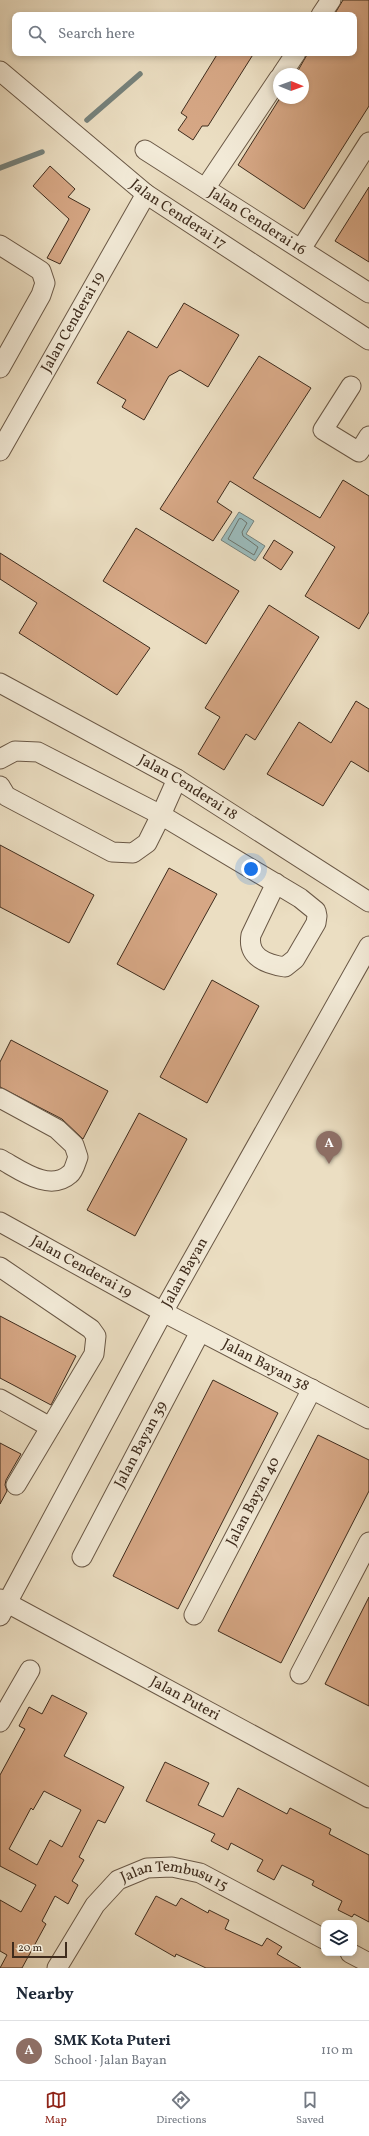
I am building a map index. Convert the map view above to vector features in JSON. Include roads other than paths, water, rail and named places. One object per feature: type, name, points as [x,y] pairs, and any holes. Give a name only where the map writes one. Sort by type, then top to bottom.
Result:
[{"type":"street","points":[[323,12],[331,0]]},
{"type":"street","points":[[286,68],[294,56]]},
{"type":"street","name":"Jalan Cenderai 17","points":[[0,71],[146,194],[369,340]]},
{"type":"street","points":[[206,187],[273,87]]},
{"type":"street","points":[[301,249],[369,142]]},
{"type":"street","name":"Jalan Cenderai 16","points":[[145,150],[206,187],[369,293]]},
{"type":"street","name":"Jalan Cenderai 19","points":[[0,451],[146,194]]},
{"type":"street","points":[[0,245],[41,271],[45,282],[42,295],[0,368]]},
{"type":"street","points":[[351,386],[323,430],[359,452],[369,436]]},
{"type":"street","name":"Jalan Cenderai 18","points":[[0,683],[176,780],[369,902]]},
{"type":"street","points":[[0,759],[15,751],[38,752],[161,815],[276,883]]},
{"type":"street","points":[[0,786],[6,796],[112,852],[133,853],[147,842],[161,815],[176,780]]},
{"type":"street","name":"Jalan Bayan","points":[[2,1606],[163,1312],[369,946]]},
{"type":"street","points":[[0,1098],[57,1129],[74,1145],[78,1157],[70,1174],[54,1181],[34,1178],[0,1159]]},
{"type":"street","name":"Jalan Cenderai 19","points":[[0,1222],[163,1312]]},
{"type":"street","points":[[0,1267],[90,1329],[96,1336],[94,1354],[16,1485]]},
{"type":"street","name":"Jalan Bayan 38","points":[[163,1312],[369,1418]]},
{"type":"street","name":"Jalan Bayan 39","points":[[82,1557],[200,1332]]},
{"type":"street","name":"Jalan Bayan 40","points":[[194,1615],[312,1389]]},
{"type":"street","points":[[0,1399],[50,1427]]},
{"type":"street","points":[[300,1674],[369,1542]]},
{"type":"street","name":"Jalan Puteri","points":[[2,1606],[369,1798]]},
{"type":"street","points":[[0,1722],[30,1670]]},
{"type":"street","name":"Jalan Tembusu 15","points":[[57,1968],[95,1905],[118,1880],[147,1868],[172,1867],[200,1873],[321,1937]]},
{"type":"street","points":[[356,1956],[369,1963]]},
{"type":"water","points":[[239,512],[254,521],[246,534],[265,546],[255,561],[221,540]]},
{"type":"waterway","points":[[87,120],[140,74]]},
{"type":"waterway","points":[[0,168],[42,152]]},
{"type":"place","name":"SMK Kota Puteri","points":[[329,1164]]}]
